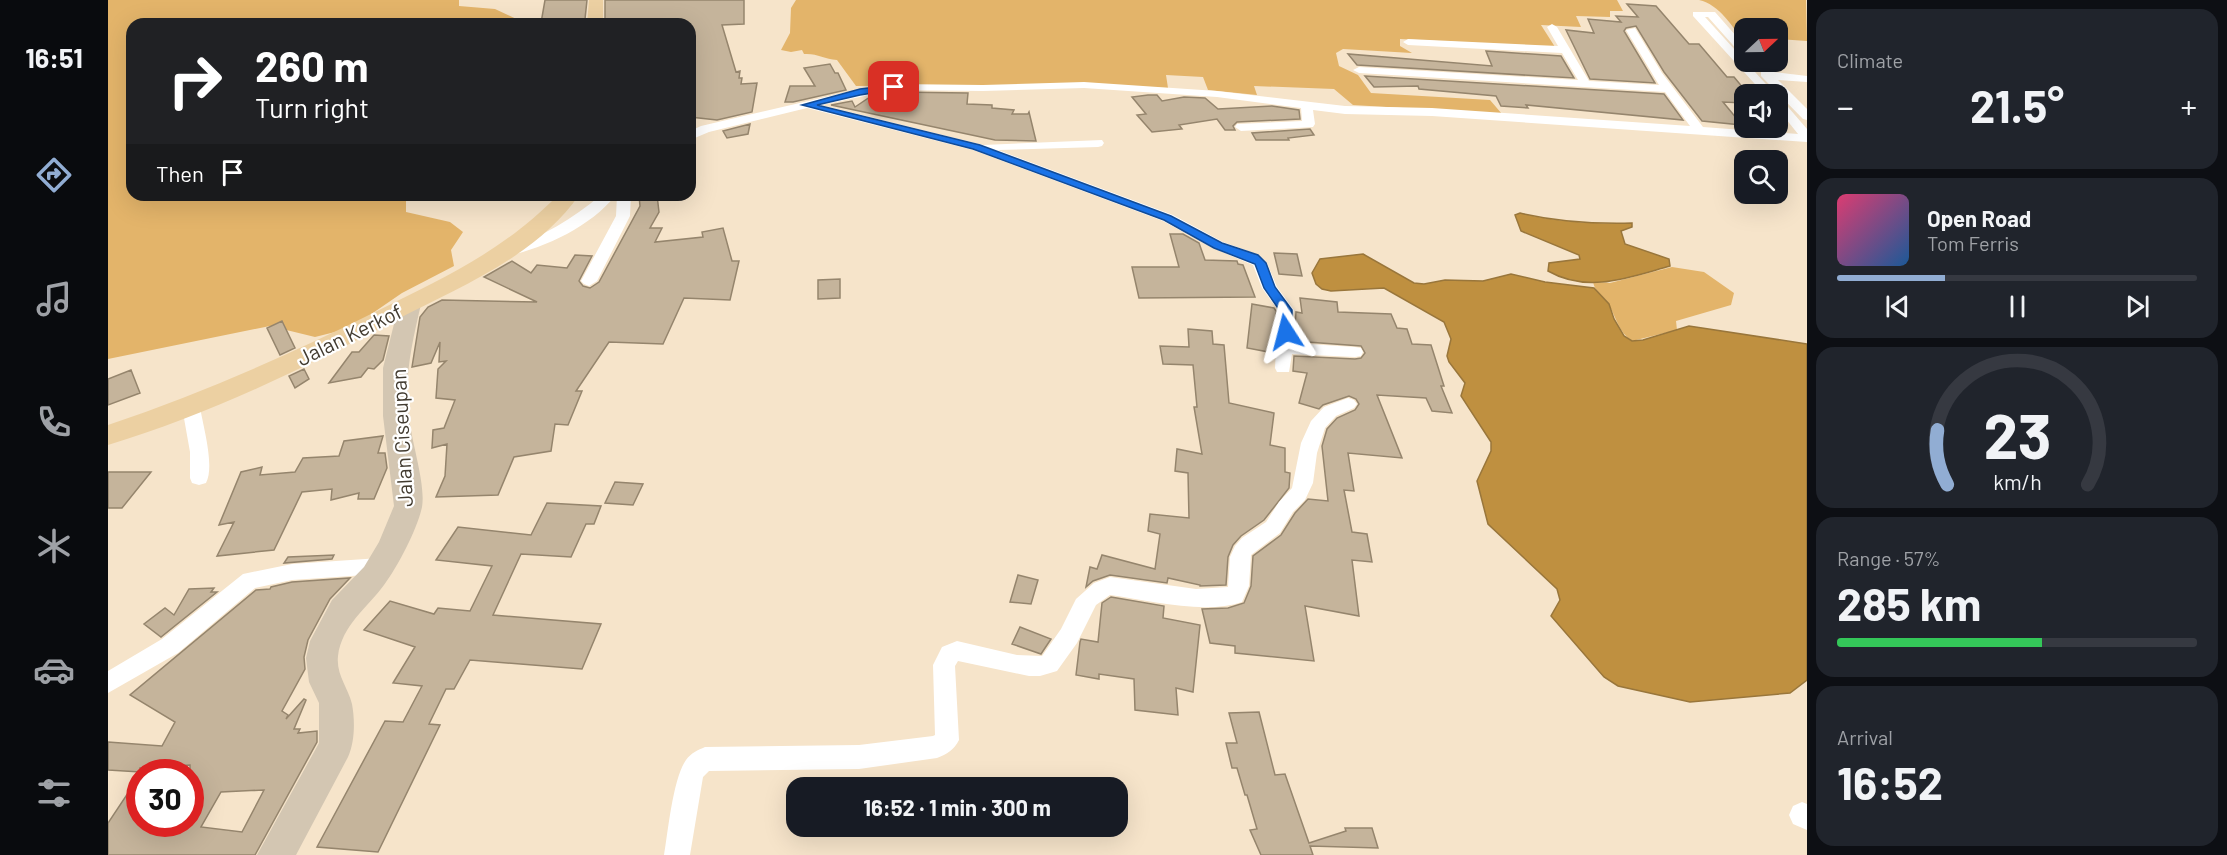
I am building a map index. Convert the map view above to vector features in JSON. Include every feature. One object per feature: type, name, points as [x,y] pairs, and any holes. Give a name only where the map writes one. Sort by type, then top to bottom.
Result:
[{"type":"main road","points":[[595,18],[596,0]]},
{"type":"main road","name":"Jalan Kerkof","points":[[108,435],[191,407],[243,385],[410,304],[502,254],[548,218],[564,201]]},
{"type":"main road","name":"Jalan Ciseupan","points":[[276,855],[336,746],[335,703],[325,682],[322,658],[326,641],[343,609],[380,566],[392,546],[408,506],[396,416],[395,368],[410,304]]},
{"type":"street","points":[[1734,40],[1711,14],[1696,14],[1734,57]]},
{"type":"street","points":[[1552,27],[1585,83]]},
{"type":"street","points":[[1631,30],[1668,89],[1699,130]]},
{"type":"street","points":[[1408,42],[1565,50]]},
{"type":"street","points":[[1359,70],[1668,89]]},
{"type":"street","points":[[1747,72],[1759,84]]},
{"type":"street","points":[[1750,75],[1750,72],[1755,72],[1767,76],[1807,79]]},
{"type":"street","points":[[1763,72],[1805,111]]},
{"type":"street","points":[[696,133],[705,129],[860,92],[894,87],[983,88],[1084,85],[1217,94],[1345,110],[1432,112],[1807,137]]},
{"type":"street","points":[[806,105],[977,147],[1167,218],[1218,245],[1254,258],[1260,263],[1270,288],[1286,310],[1283,368]]},
{"type":"street","points":[[1241,127],[1309,124],[1305,105]]},
{"type":"street","points":[[1788,114],[1807,137]]},
{"type":"street","points":[[977,147],[1098,143]]},
{"type":"street","points":[[502,254],[532,246],[554,235],[588,214],[602,201]]},
{"type":"street","points":[[589,281],[623,216],[624,201]]},
{"type":"street","points":[[1285,348],[1355,352]]},
{"type":"street","points":[[677,855],[691,774],[696,766],[705,759],[859,757],[937,747],[947,740],[944,665],[950,654],[957,651],[1029,666],[1045,666],[1049,664],[1068,637],[1080,610],[1092,594],[1100,588],[1110,586],[1196,598],[1233,596],[1239,589],[1240,555],[1250,540],[1269,532],[1300,492],[1305,478],[1308,447],[1313,432],[1329,411],[1336,406],[1348,404]]},
{"type":"street","points":[[191,407],[199,452],[199,478]]},
{"type":"street","points":[[108,683],[170,646],[250,580],[292,572],[380,566]]},
{"type":"shaded area","points":[[108,0],[459,0],[459,6],[495,9],[514,18],[126,18],[126,201],[406,201],[406,212],[450,222],[463,232],[451,250],[454,266],[402,293],[351,328],[315,337],[270,326],[108,359]]},
{"type":"shaded area","points":[[796,0],[1617,0],[1623,11],[1610,11],[1610,17],[1576,16],[1581,27],[1541,25],[1555,47],[1400,39],[1400,46],[1412,53],[1343,49],[1336,53],[1339,66],[1358,75],[1371,93],[1490,100],[1502,114],[1353,105],[1334,89],[1254,86],[1257,95],[1208,90],[1203,77],[1166,75],[1168,88],[998,85],[856,86],[837,60],[804,54],[802,50],[791,52],[781,50],[790,33],[791,8]]},
{"type":"shaded area","points":[[1699,0],[1806,0],[1807,41],[1788,40],[1788,18],[1734,18],[1734,28],[1719,11]]},
{"type":"shaded area","points":[[1520,213],[1576,222],[1632,223],[1632,227],[1621,231],[1625,244],[1669,259],[1670,266],[1609,281],[1578,281],[1563,278],[1548,271],[1549,263],[1580,259],[1579,255],[1521,231],[1515,215]]},
{"type":"shaded area","points":[[1363,254],[1414,283],[1424,284],[1445,280],[1483,281],[1511,274],[1545,282],[1594,288],[1609,304],[1614,319],[1624,336],[1632,341],[1643,340],[1689,326],[1807,344],[1807,680],[1790,693],[1690,702],[1618,686],[1604,677],[1551,616],[1560,600],[1557,589],[1488,524],[1477,481],[1491,451],[1491,442],[1461,396],[1465,383],[1449,362],[1447,356],[1451,339],[1444,322],[1384,288],[1331,291],[1322,289],[1316,284],[1312,273],[1320,259]]},
{"type":"shaded area","points":[[1672,267],[1704,272],[1734,293],[1731,305],[1676,321],[1677,330],[1632,341],[1621,329],[1593,282],[1610,283]]},
{"type":"building","points":[[545,0],[587,0],[585,18],[542,18]]},
{"type":"building","points":[[605,0],[744,0],[744,24],[722,25],[736,72],[740,71],[741,84],[757,83],[752,112],[717,120],[696,118],[696,18],[605,18]]},
{"type":"building","points":[[1627,4],[1656,6],[1689,44],[1699,44],[1727,77],[1734,77],[1740,84],[1734,84],[1734,103],[1723,102],[1734,115],[1734,124],[1702,121],[1664,72],[1636,26],[1626,28],[1624,31],[1655,83],[1590,79],[1566,30],[1594,33],[1588,19],[1621,22],[1616,16],[1638,17]]},
{"type":"building","points":[[1486,51],[1561,56],[1574,78],[1357,65],[1348,54],[1492,66]]},
{"type":"building","points":[[830,64],[835,73],[838,73],[846,90],[785,102],[790,86],[815,86],[804,68]]},
{"type":"building","points":[[1365,76],[1664,94],[1683,120],[1526,105],[1528,108],[1501,106],[1496,96],[1419,89],[1418,86],[1374,87]]},
{"type":"building","points":[[894,92],[968,93],[967,104],[992,105],[992,108],[1014,110],[1012,114],[1028,114],[1029,112],[1036,141],[995,140],[831,105],[852,101],[855,107],[870,97]]},
{"type":"building","points":[[1157,95],[1162,101],[1184,97],[1205,98],[1218,109],[1272,106],[1299,110],[1300,119],[1237,122],[1233,126],[1235,130],[1225,130],[1217,119],[1179,125],[1182,129],[1152,132],[1137,115],[1146,114],[1132,97]]},
{"type":"building","points":[[750,124],[748,134],[727,138],[723,131]]},
{"type":"building","points":[[1310,129],[1314,135],[1288,138],[1289,140],[1256,140],[1252,133]]},
{"type":"building","points":[[640,201],[658,201],[659,212],[650,228],[662,228],[655,242],[703,237],[702,232],[723,228],[732,261],[739,261],[730,300],[684,298],[663,344],[609,342],[576,391],[582,391],[568,425],[555,424],[551,451],[514,457],[498,495],[436,497],[445,476],[447,444],[432,448],[433,430],[444,428],[455,400],[436,398],[438,369],[446,361],[439,362],[440,342],[431,363],[412,367],[420,317],[428,307],[442,300],[537,302],[484,277],[512,261],[531,273],[537,265],[567,268],[575,255],[592,256],[579,281],[583,286],[590,288],[599,282],[640,206]]},
{"type":"building","points":[[1170,234],[1183,234],[1199,243],[1205,260],[1237,261],[1238,264],[1243,265],[1255,297],[1139,298],[1132,267],[1179,267]]},
{"type":"building","points":[[1274,253],[1297,254],[1302,276],[1279,274]]},
{"type":"building","points":[[840,279],[840,298],[818,299],[818,280]]},
{"type":"building","points":[[1300,298],[1337,302],[1338,312],[1391,314],[1397,328],[1407,329],[1412,344],[1431,345],[1444,386],[1441,386],[1452,413],[1432,411],[1426,398],[1377,395],[1402,458],[1348,453],[1354,491],[1344,490],[1352,532],[1367,534],[1372,562],[1352,560],[1359,616],[1305,606],[1314,661],[1235,653],[1235,646],[1210,643],[1202,609],[1228,608],[1244,603],[1251,586],[1253,556],[1281,535],[1295,513],[1308,499],[1328,501],[1322,446],[1327,429],[1337,418],[1355,410],[1359,404],[1356,399],[1349,396],[1323,405],[1319,409],[1299,403],[1307,373],[1293,371],[1294,356],[1355,359],[1361,358],[1365,353],[1361,346],[1294,341],[1296,312],[1302,313]]},
{"type":"building","points":[[1252,304],[1274,308],[1276,311],[1274,353],[1247,348]]},
{"type":"building","points":[[282,321],[295,348],[280,355],[267,328]]},
{"type":"building","points":[[1188,329],[1212,331],[1213,344],[1224,345],[1229,403],[1274,413],[1270,445],[1285,448],[1285,472],[1290,473],[1289,488],[1264,520],[1241,536],[1233,545],[1228,557],[1226,585],[1200,586],[1168,578],[1167,583],[1110,575],[1093,581],[1086,587],[1090,567],[1097,569],[1102,555],[1155,569],[1160,534],[1148,531],[1150,514],[1189,518],[1188,473],[1175,471],[1177,449],[1202,454],[1194,407],[1197,407],[1193,365],[1163,364],[1160,346],[1189,347]]},
{"type":"building","points":[[374,335],[389,336],[383,360],[374,369],[368,368],[361,377],[329,383],[352,352],[359,352]]},
{"type":"building","points":[[304,369],[309,379],[295,388],[289,376]]},
{"type":"building","points":[[131,370],[140,393],[108,405],[108,379]]},
{"type":"building","points":[[383,436],[378,453],[385,453],[387,468],[374,499],[358,499],[359,493],[331,500],[332,489],[302,492],[274,550],[217,556],[234,522],[219,525],[241,472],[262,467],[260,475],[295,472],[303,458],[339,456],[344,441]]},
{"type":"building","points":[[108,472],[151,472],[122,508],[108,508]]},
{"type":"building","points":[[615,482],[643,484],[633,505],[605,503]]},
{"type":"building","points":[[547,503],[601,506],[594,524],[586,524],[571,557],[521,554],[493,615],[601,624],[582,669],[470,660],[454,689],[446,689],[429,724],[440,725],[378,852],[317,847],[385,721],[403,722],[422,686],[393,683],[415,647],[364,630],[390,601],[434,614],[438,608],[470,611],[492,566],[436,560],[458,527],[531,535]]},
{"type":"building","points":[[334,555],[332,559],[284,563],[288,557]]},
{"type":"building","points":[[1018,575],[1038,580],[1031,604],[1010,602]]},
{"type":"building","points":[[350,578],[330,599],[308,640],[304,657],[305,669],[282,711],[288,715],[286,719],[304,699],[306,700],[294,729],[300,729],[298,733],[317,731],[317,742],[255,855],[108,855],[108,823],[126,796],[126,837],[204,837],[204,827],[242,832],[264,790],[221,792],[204,822],[204,759],[126,759],[126,771],[108,770],[108,742],[162,746],[175,722],[130,695],[256,590],[292,582]]},
{"type":"building","points":[[214,588],[211,592],[217,592],[161,637],[144,624],[165,608],[174,615],[189,589]]},
{"type":"building","points":[[1111,597],[1164,606],[1163,618],[1200,625],[1193,692],[1176,688],[1178,715],[1135,710],[1134,679],[1099,674],[1099,679],[1076,675],[1081,639],[1098,642],[1102,603]]},
{"type":"building","points":[[1020,627],[1051,639],[1041,654],[1012,644]]},
{"type":"building","points":[[1259,712],[1275,775],[1285,774],[1309,843],[1346,831],[1345,828],[1372,828],[1378,848],[1310,846],[1313,855],[1261,855],[1250,830],[1257,829],[1247,795],[1245,795],[1237,768],[1232,768],[1226,743],[1237,743],[1229,713]]},
{"type":"route","points":[[894,87],[860,92],[806,105],[977,147],[1167,218],[1218,245],[1247,254],[1260,263],[1270,288],[1286,310],[1288,316],[1286,332]]}]
